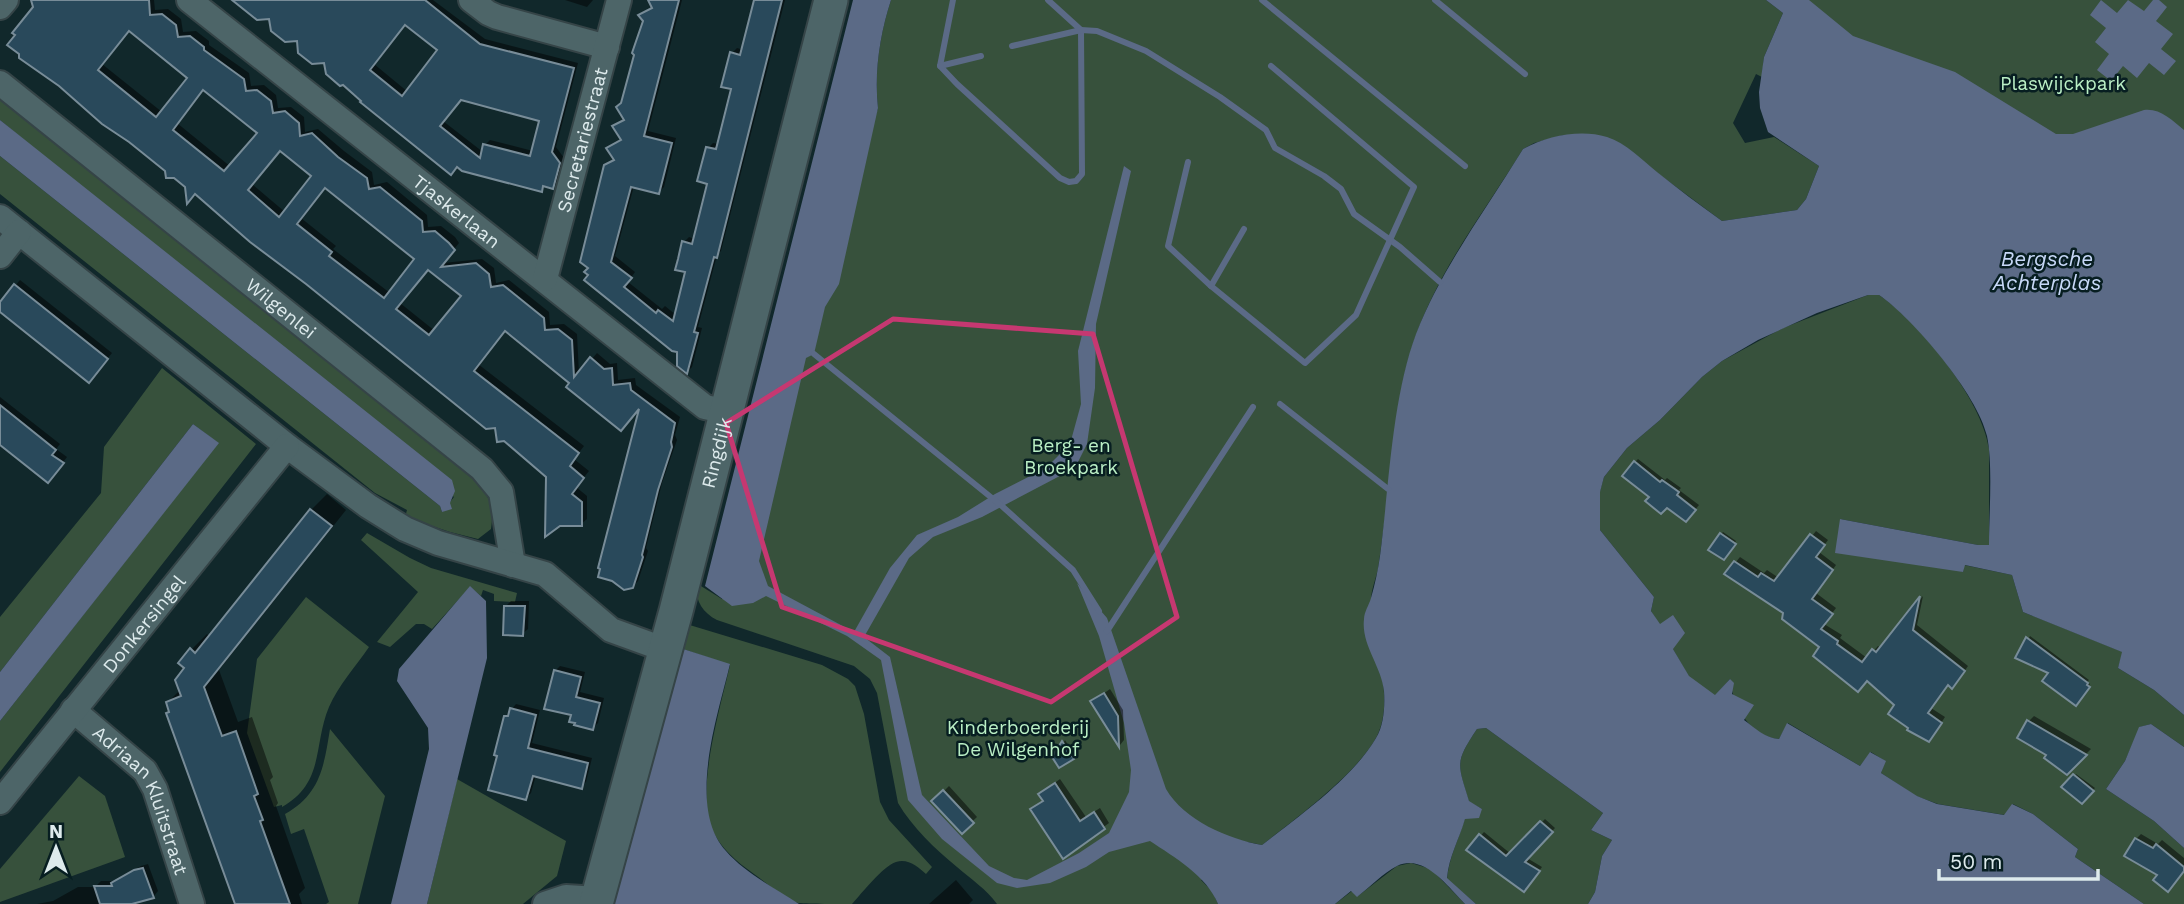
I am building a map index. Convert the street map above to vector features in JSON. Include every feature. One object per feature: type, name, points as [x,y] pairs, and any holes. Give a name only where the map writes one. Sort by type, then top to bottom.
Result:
[{"type":"street","points":[[0,7],[6,0]]},
{"type":"street","name":"Tjaskerlaan","points":[[189,0],[705,407],[728,412]]},
{"type":"street","points":[[471,0],[497,17],[607,47]]},
{"type":"street","name":"Secretariestraat","points":[[545,279],[619,0]]},
{"type":"street","name":"Ringdijk","points":[[576,901],[666,650],[831,0]]},
{"type":"street","name":"Wilgenlei","points":[[0,83],[482,469],[501,492],[513,565]]},
{"type":"street","points":[[0,256],[9,224],[287,446],[368,506],[405,529],[438,543],[545,574],[617,634],[666,650]]},
{"type":"street","name":"Donkersingel","points":[[0,802],[287,446]]},
{"type":"street","name":"Adriaan Kluitstraat","points":[[74,710],[145,771],[155,789],[192,904]]},
{"type":"highlighted area","points":[[893,319],[1093,334],[1177,617],[1051,702],[782,607],[726,423]]},
{"type":"green space","name":"Berg- en Broekpark","points":[[891,0],[1766,0],[1783,13],[1764,57],[1762,77],[1756,74],[1733,123],[1745,143],[1774,137],[1819,166],[1806,199],[1797,210],[1722,221],[1656,172],[1564,135],[1534,143],[1523,149],[1464,241],[1425,313],[1415,338],[1399,402],[1378,569],[1371,596],[1384,687],[1382,721],[1377,736],[1356,765],[1308,809],[1262,845],[1248,842],[1201,880],[1213,892],[1218,904],[997,904],[925,837],[898,803],[877,693],[870,679],[854,666],[717,620],[707,613],[698,600],[696,583],[722,599],[878,108],[879,53]]},
{"type":"green space","name":"Plaswijckpark","points":[[1786,0],[2184,0],[2184,165],[2045,171]]},
{"type":"green space","points":[[0,93],[472,473],[489,499],[492,512],[491,529],[478,539],[405,517],[407,510],[375,493],[0,194],[0,156],[440,506],[442,512],[454,497],[0,120]]},
{"type":"green space","points":[[1868,295],[1879,295],[1930,343],[1975,408],[1989,449],[1989,545],[1840,519],[1963,572],[1964,565],[2012,575],[2023,612],[2123,652],[2118,668],[2154,690],[2184,715],[2184,747],[2151,724],[2140,727],[2125,761],[2106,789],[2154,821],[2184,848],[2184,904],[2144,904],[2075,857],[2078,849],[2033,814],[2013,804],[2005,815],[1938,804],[1916,796],[1881,773],[1885,761],[1871,752],[1860,766],[1788,723],[1779,739],[1759,732],[1744,718],[1739,709],[1730,679],[1715,696],[1689,677],[1651,611],[1654,597],[1600,530],[1600,491],[1604,477],[1627,448],[1660,420],[1702,377],[1722,361],[1783,328]]},
{"type":"green space","points":[[162,368],[256,444],[0,772],[0,721],[218,443],[193,424],[0,672],[0,617],[101,493],[104,447]]},
{"type":"green space","points":[[367,533],[431,568],[517,593],[515,602],[494,601],[494,594],[483,590],[481,596],[470,587],[432,629],[424,624],[416,624],[390,647],[377,642],[418,592],[361,540]]},
{"type":"green space","points":[[306,597],[369,647],[329,707],[316,762],[305,787],[282,807],[274,807],[247,733],[257,659]]},
{"type":"green space","points":[[683,623],[822,665],[848,679],[855,686],[864,714],[880,802],[889,820],[932,867],[926,874],[909,862],[900,861],[879,874],[852,904],[798,903],[775,890],[729,854],[711,827],[706,791],[716,724],[730,665],[677,647]]},
{"type":"green space","points":[[1486,728],[1603,813],[1591,830],[1612,840],[1602,856],[1595,892],[1588,904],[1476,904],[1447,879],[1465,818],[1482,809],[1469,802],[1461,771],[1461,757],[1477,729]]},
{"type":"green space","points":[[330,729],[385,796],[358,904],[326,904],[329,902],[304,829],[291,834],[285,814],[306,797],[319,778]]},
{"type":"green space","points":[[79,776],[105,796],[125,857],[0,902],[0,869]]},
{"type":"green space","points":[[457,779],[566,841],[557,876],[523,904],[427,904]]},
{"type":"green space","points":[[1411,863],[1431,869],[1465,904],[1335,904],[1352,891],[1358,896],[1397,866]]},
{"type":"water","name":"Bergsche Achterplas","points":[[853,0],[891,0],[879,53],[878,108],[839,284],[825,307],[814,354],[806,358],[759,561],[768,586],[854,632],[890,568],[917,535],[958,517],[1046,468],[1070,444],[1081,404],[1078,351],[1124,166],[1131,171],[1096,324],[1095,388],[1087,444],[1075,468],[982,517],[933,537],[909,558],[864,637],[890,657],[922,795],[989,866],[1014,878],[1027,880],[1079,853],[1109,833],[1129,792],[1131,770],[1124,723],[1099,636],[1077,583],[1107,618],[1166,789],[1195,819],[1221,833],[1262,845],[1324,796],[1366,753],[1381,727],[1384,691],[1365,638],[1364,616],[1378,566],[1396,414],[1408,359],[1438,285],[1523,149],[1564,135],[1607,137],[1627,148],[1722,221],[1797,210],[1806,199],[1819,166],[1768,132],[1760,108],[1759,92],[1764,57],[1783,13],[1766,0],[1809,0],[1853,36],[1955,72],[2056,134],[2073,134],[2144,110],[2161,113],[2170,119],[2184,130],[2184,715],[2154,690],[2118,668],[2122,652],[2023,612],[2012,575],[1965,565],[1963,572],[1835,553],[1840,519],[1989,545],[1990,461],[1987,436],[1981,419],[1958,379],[1926,339],[1879,295],[1868,295],[1817,313],[1758,340],[1722,361],[1627,448],[1604,477],[1600,492],[1600,530],[1654,597],[1651,611],[1660,624],[1673,615],[1685,633],[1673,649],[1689,676],[1715,695],[1730,679],[1734,683],[1732,694],[1754,705],[1744,720],[1765,735],[1779,739],[1787,723],[1860,766],[1870,752],[1886,761],[1881,773],[1917,796],[1937,804],[2004,815],[2012,804],[2033,814],[2078,849],[2075,857],[2144,904],[1588,904],[1595,892],[1602,856],[1612,840],[1591,830],[1603,813],[1486,728],[1477,729],[1461,757],[1462,779],[1469,801],[1482,809],[1479,818],[1465,819],[1447,878],[1476,904],[1465,904],[1435,874],[1417,864],[1407,863],[1387,872],[1357,897],[1351,891],[1335,904],[1218,904],[1198,876],[1150,841],[1109,852],[1086,867],[1050,883],[1017,888],[997,883],[942,839],[908,800],[881,660],[847,636],[766,596],[753,603],[732,606],[705,586]]},
{"type":"water","points":[[2101,0],[2117,13],[2128,0],[2144,11],[2153,0],[2159,0],[2167,7],[2156,21],[2173,34],[2161,49],[2176,61],[2164,75],[2149,63],[2137,78],[2123,66],[2111,81],[2097,70],[2109,54],[2095,42],[2106,28],[2090,15]]},
{"type":"water","points":[[0,120],[452,480],[455,491],[450,503],[452,509],[442,512],[440,506],[0,156]]},
{"type":"water","points":[[193,424],[219,443],[0,721],[0,672]]},
{"type":"water","points":[[470,586],[486,601],[487,658],[427,904],[391,904],[429,749],[428,728],[397,681],[399,669]]},
{"type":"water","points":[[677,647],[730,664],[708,760],[708,810],[714,832],[726,851],[742,866],[799,904],[613,904]]},
{"type":"water","points":[[2151,724],[2184,747],[2184,848],[2154,821],[2106,789],[2125,761],[2139,727]]},
{"type":"building","points":[[31,0],[149,0],[150,15],[162,14],[176,25],[178,37],[190,36],[204,47],[204,50],[244,79],[246,91],[257,90],[271,101],[273,113],[285,111],[299,123],[300,136],[312,133],[338,157],[367,178],[369,189],[380,187],[422,221],[423,232],[435,231],[449,243],[455,250],[441,267],[476,263],[489,274],[491,287],[503,285],[544,318],[545,330],[558,329],[572,340],[574,377],[590,357],[604,369],[612,368],[613,385],[630,383],[631,390],[675,423],[672,447],[633,588],[624,590],[612,581],[598,577],[598,568],[639,409],[621,431],[566,387],[569,383],[505,331],[474,371],[579,453],[570,466],[584,478],[572,494],[582,502],[582,526],[560,526],[545,537],[546,477],[504,441],[497,442],[495,428],[486,429],[250,242],[195,194],[187,204],[185,187],[174,178],[166,178],[165,171],[102,124],[59,86],[19,58],[19,54],[7,45],[15,35],[12,33],[33,7]],"holes":[[[129,31],[187,78],[156,117],[98,70]],[[203,90],[257,133],[224,171],[173,130]],[[280,151],[311,176],[279,217],[248,190]],[[325,188],[414,259],[384,298],[329,256],[332,252],[297,224]],[[428,270],[461,296],[429,335],[396,309]]]},
{"type":"building","points":[[232,0],[425,0],[480,44],[574,68],[552,152],[560,163],[553,189],[543,186],[542,192],[462,171],[457,167],[451,175],[360,102],[343,85],[340,86],[326,74],[324,63],[312,64],[298,53],[297,41],[285,42],[271,31],[269,19],[257,20]],"holes":[[[405,25],[437,50],[402,96],[370,70]],[[461,100],[539,121],[530,156],[483,144],[480,158],[440,126]]]},
{"type":"building","points":[[648,0],[679,0],[644,136],[672,143],[659,194],[631,187],[611,262],[632,278],[624,287],[656,313],[658,310],[673,321],[685,272],[675,270],[682,241],[692,244],[707,184],[697,181],[706,147],[716,149],[731,89],[721,87],[730,52],[740,55],[754,0],[782,0],[717,258],[714,257],[694,332],[698,333],[687,374],[677,366],[677,352],[672,351],[584,280],[588,275],[584,272],[588,268],[580,262],[604,165],[614,160],[606,148],[621,140],[612,126],[624,120],[616,107],[621,103],[634,55],[632,53],[643,21],[638,15],[652,8]]},
{"type":"building","points":[[14,284],[108,359],[89,383],[0,312],[0,302]]},
{"type":"building","points":[[0,405],[56,450],[52,455],[64,463],[48,483],[0,445]]},
{"type":"building","points":[[1634,461],[1660,482],[1662,480],[1679,492],[1677,495],[1696,510],[1686,522],[1667,508],[1661,514],[1645,501],[1649,497],[1622,476]]},
{"type":"building","points":[[310,509],[332,526],[204,687],[222,736],[236,731],[258,794],[254,796],[263,820],[260,821],[290,904],[235,904],[166,713],[169,712],[166,702],[181,696],[175,680],[184,668],[178,663],[190,648],[195,653]]},
{"type":"building","points":[[1720,533],[1736,544],[1724,560],[1708,550]]},
{"type":"building","points":[[1810,534],[1825,545],[1816,557],[1833,570],[1812,599],[1833,614],[1821,629],[1838,641],[1837,644],[1862,662],[1872,649],[1876,652],[1920,596],[1913,630],[1965,671],[1952,689],[1948,685],[1928,713],[1942,723],[1929,742],[1907,730],[1908,728],[1888,714],[1894,705],[1867,681],[1858,692],[1813,656],[1819,647],[1782,619],[1783,613],[1724,574],[1734,561],[1758,577],[1761,573],[1774,581]]},
{"type":"building","points":[[504,606],[525,606],[523,636],[503,635]]},
{"type":"building","points":[[2026,637],[2088,683],[2090,687],[2076,706],[2042,681],[2048,673],[2015,658]]},
{"type":"building","points":[[554,670],[581,677],[576,697],[600,703],[593,730],[569,722],[571,715],[544,709]]},
{"type":"building","points":[[1104,693],[1118,716],[1119,747],[1090,701]]},
{"type":"building","points":[[510,708],[536,715],[528,748],[588,763],[582,789],[533,776],[526,800],[488,790],[504,716],[508,716]]},
{"type":"building","points":[[2027,720],[2087,755],[2067,775],[2044,758],[2046,755],[2017,738]]},
{"type":"building","points":[[1062,741],[1074,759],[1059,768],[1052,757]]},
{"type":"building","points":[[2073,774],[2094,791],[2082,804],[2061,787]]},
{"type":"building","points":[[1055,783],[1080,821],[1094,812],[1105,829],[1063,859],[1030,809],[1043,801],[1038,794]]},
{"type":"building","points":[[943,790],[974,823],[962,834],[931,801]]},
{"type":"building","points":[[1540,821],[1553,832],[1525,862],[1540,871],[1524,892],[1466,850],[1479,834],[1506,856]]},
{"type":"building","points":[[2135,838],[2153,848],[2156,844],[2184,867],[2184,871],[2168,892],[2153,880],[2157,875],[2124,856]]},
{"type":"building","points":[[143,868],[154,898],[132,904],[100,904],[94,886],[112,886],[111,883]]},
{"type":"waterway","points":[[953,0],[940,66],[1060,178],[1069,182],[1076,181],[1082,174],[1081,30],[1048,0]]},
{"type":"waterway","points":[[1262,0],[1465,166]]},
{"type":"waterway","points":[[1435,0],[1525,74]]},
{"type":"waterway","points":[[1012,46],[1081,30],[1097,31],[1146,51],[1220,97],[1266,130],[1275,148],[1341,189],[1354,214],[1400,247],[1440,282]]},
{"type":"waterway","points":[[940,66],[981,56]]},
{"type":"waterway","points":[[1244,229],[1211,286],[1305,363],[1356,315],[1414,187],[1271,66]]},
{"type":"waterway","points":[[1188,162],[1168,246],[1211,286]]},
{"type":"waterway","points":[[814,354],[1003,507],[1073,570],[1099,611]]},
{"type":"waterway","points":[[1280,404],[1388,489]]},
{"type":"waterway","points":[[1107,631],[1253,407]]},
{"type":"park label","name":"Kinderboerderij De Wilgenhof","points":[[1018,738]]}]
